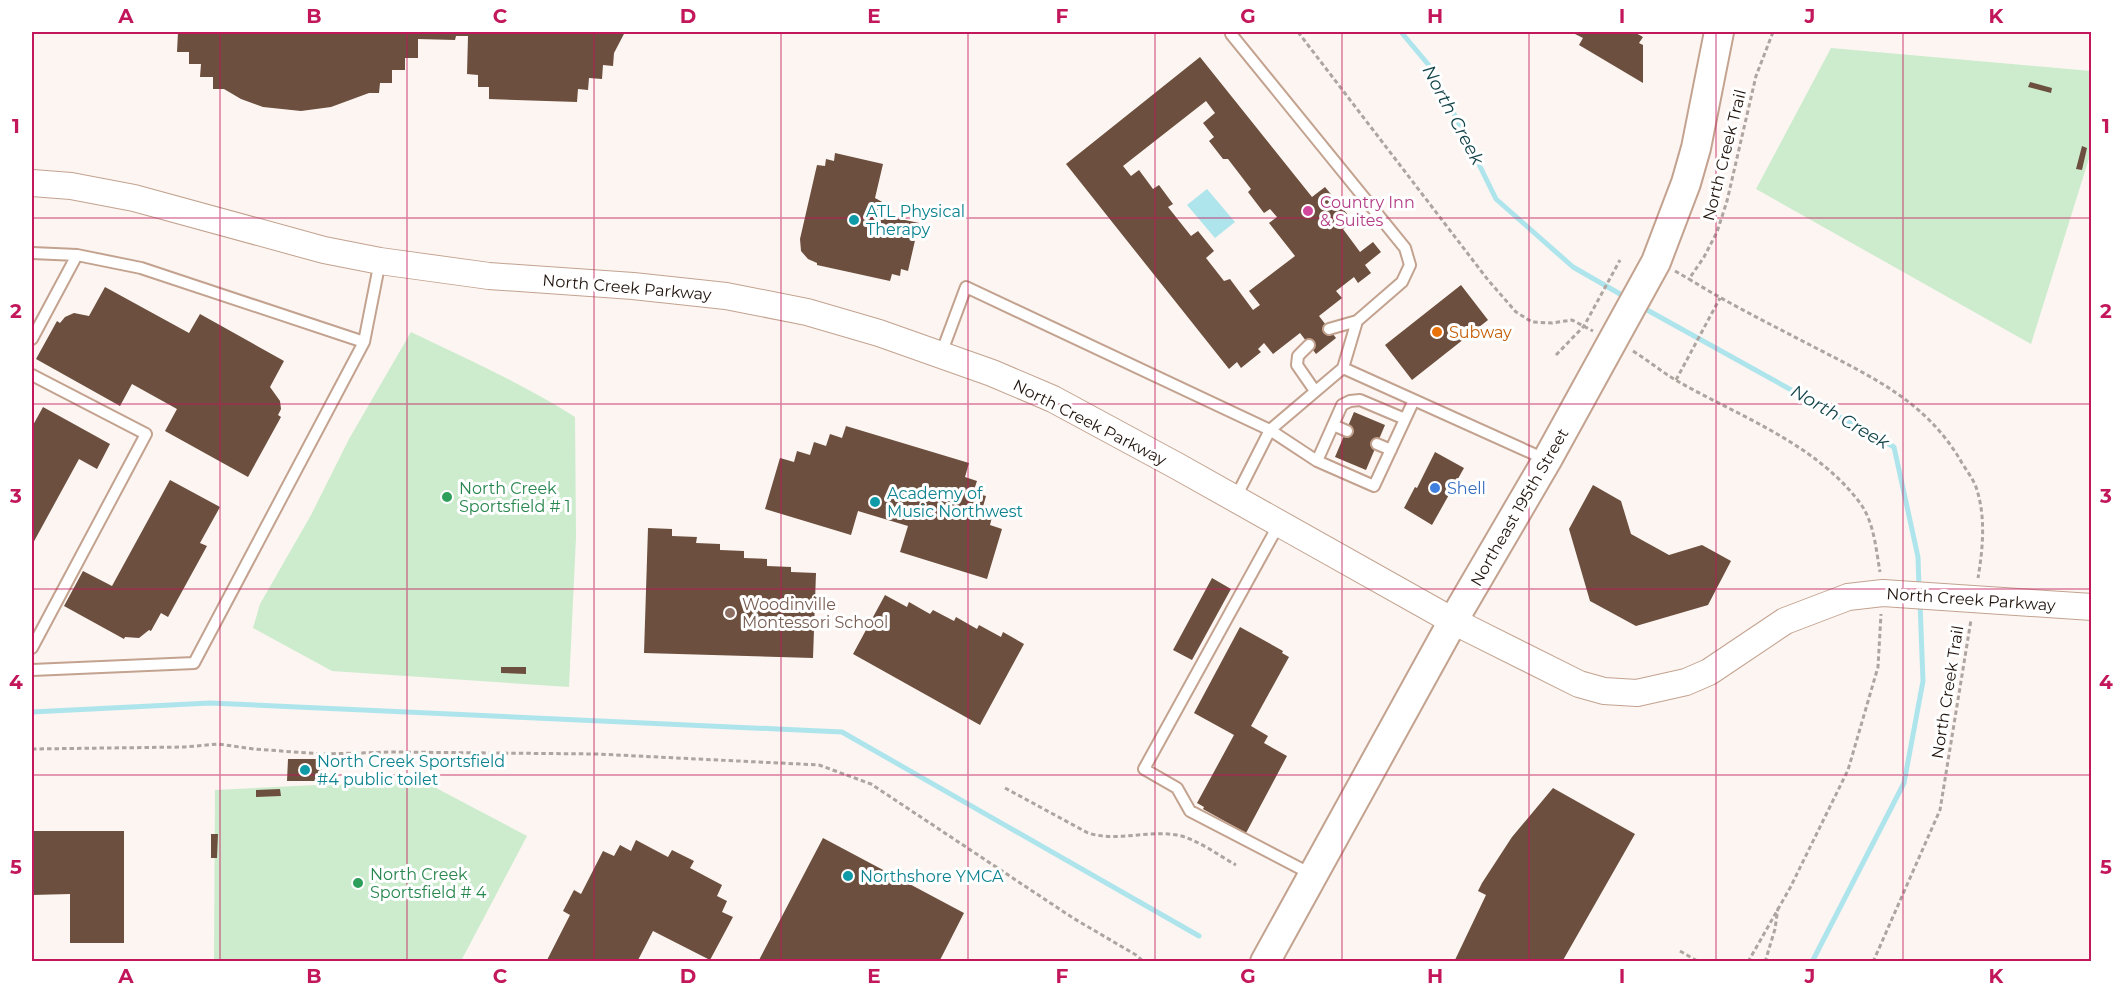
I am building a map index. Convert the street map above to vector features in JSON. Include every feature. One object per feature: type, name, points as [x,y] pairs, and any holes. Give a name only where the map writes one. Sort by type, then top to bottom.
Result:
[{"type":"main road","name":"Northeast 195th Street","points":[[1265,962],[1453,621],[1547,460],[1656,262],[1686,183],[1696,148],[1719,32]]},
{"type":"street","name":"North Creek Parkway","points":[[32,183],[71,186],[134,198],[324,250],[380,261],[489,276],[633,286],[726,296],[807,312],[941,354],[1053,399],[1453,621],[1579,684],[1604,690],[1637,693],[1660,689],[1709,672],[1785,621],[1848,597],[1893,593],[2091,607]]},
{"type":"lane","points":[[1231,34],[1405,248],[1410,265],[1402,282],[1357,321],[1329,328]]},
{"type":"lane","points":[[32,253],[77,255],[141,268],[364,342]]},
{"type":"lane","points":[[32,339],[77,255]]},
{"type":"lane","points":[[32,670],[194,663],[364,342],[380,261]]},
{"type":"lane","points":[[941,354],[966,287],[1270,430],[1317,460],[1374,486],[1414,400]]},
{"type":"lane","points":[[1235,499],[1270,430],[1343,368],[1357,321]]},
{"type":"lane","points":[[1309,345],[1298,356],[1297,365],[1315,391]]},
{"type":"lane","points":[[1343,368],[1547,460]]},
{"type":"lane","points":[[32,375],[146,434],[32,648]]},
{"type":"lane","points":[[1317,460],[1342,405],[1350,401],[1360,400],[1405,419]]},
{"type":"lane","points":[[1333,425],[1347,431]]},
{"type":"lane","points":[[1377,444],[1391,450]]},
{"type":"lane","points":[[1279,524],[1144,769],[1177,788],[1190,811],[1313,875]]},
{"type":"path","points":[[1298,32],[1488,280],[1516,312],[1532,322],[1552,323],[1572,320],[1584,326],[1616,335],[1636,353],[1676,380],[1789,441],[1826,466],[1861,504],[1893,593]]},
{"type":"path","name":"North Creek Trail","points":[[1773,32],[1756,76],[1727,201],[1717,232],[1689,279],[1720,298],[1875,378],[1906,398],[1955,450],[1976,487],[1983,524],[1982,553],[1962,599],[1940,810],[1873,962]]},
{"type":"path","points":[[1556,355],[1584,326],[1620,260]]},
{"type":"path","points":[[1676,380],[1720,298]]},
{"type":"path","points":[[1748,962],[1848,770],[1878,667],[1881,620]]},
{"type":"path","points":[[32,749],[185,747],[218,744],[322,754],[393,752],[597,754],[819,765],[871,784],[1073,918],[1144,962]]},
{"type":"path","points":[[1005,788],[1088,833],[1100,837],[1177,835],[1190,839],[1236,865]]},
{"type":"path","points":[[1765,962],[1775,929],[1778,908]]},
{"type":"path","points":[[1680,951],[1699,962]]},
{"type":"green space","points":[[1831,48],[2091,71],[2091,152],[2031,344],[1756,189]]},
{"type":"green space","name":"North Creek Sportsfield # 1","points":[[411,332],[515,383],[575,417],[576,537],[569,687],[332,671],[253,628],[260,604],[311,515],[349,439]]},
{"type":"green space","name":"North Creek Sportsfield # 4","points":[[421,780],[527,836],[461,961],[214,962],[215,790]]},
{"type":"water","points":[[1207,189],[1235,222],[1215,238],[1187,205]]},
{"type":"building","points":[[178,32],[335,34],[335,32],[625,32],[614,53],[613,66],[603,65],[602,79],[589,78],[588,90],[578,89],[577,102],[489,99],[489,87],[478,87],[478,75],[467,74],[468,36],[456,36],[455,40],[418,39],[418,58],[405,58],[405,70],[392,70],[392,83],[380,83],[379,93],[369,93],[331,107],[301,111],[263,107],[241,99],[224,89],[213,89],[213,77],[200,77],[201,64],[189,64],[189,52],[177,52]]},
{"type":"building","points":[[1577,32],[1634,32],[1643,37],[1639,43],[1643,45],[1643,83],[1579,45],[1583,38],[1575,34]]},
{"type":"building","name":"Country Inn & Suites","points":[[1200,57],[1312,197],[1325,187],[1353,221],[1343,229],[1360,252],[1373,242],[1381,252],[1365,265],[1371,273],[1358,283],[1354,277],[1336,291],[1342,298],[1319,316],[1336,338],[1316,354],[1300,333],[1273,354],[1264,343],[1258,349],[1261,352],[1241,368],[1237,362],[1229,369],[1066,164]],"holes":[[[1206,101],[1215,113],[1203,123],[1214,137],[1209,141],[1223,159],[1228,159],[1251,189],[1248,192],[1264,213],[1270,209],[1277,217],[1269,223],[1295,256],[1249,291],[1260,305],[1253,310],[1230,279],[1224,281],[1206,258],[1214,251],[1198,231],[1191,236],[1168,207],[1173,204],[1159,185],[1153,189],[1139,170],[1131,176],[1123,166]]]},
{"type":"building","points":[[2030,82],[2052,88],[2051,93],[2028,87]]},
{"type":"building","points":[[2082,146],[2087,148],[2082,170],[2076,169]]},
{"type":"building","name":"ATL Physical Therapy","points":[[835,153],[883,164],[875,198],[886,204],[886,216],[919,223],[908,271],[901,269],[900,276],[892,274],[890,281],[817,265],[801,251],[800,239],[817,165],[825,166],[826,159],[834,161]]},
{"type":"building","name":"Subway","points":[[1461,285],[1488,320],[1412,380],[1385,345]]},
{"type":"building","points":[[105,287],[189,333],[200,314],[284,361],[270,387],[280,401],[281,409],[278,415],[281,417],[248,477],[165,431],[177,409],[132,384],[120,406],[36,359],[57,321],[60,323],[65,317],[74,313],[89,316]]},
{"type":"building","points":[[43,407],[110,444],[97,469],[79,459],[32,545],[32,427]]},
{"type":"building","points":[[1354,412],[1385,425],[1366,470],[1335,457]]},
{"type":"building","name":"Academy of Music Northwest","points":[[846,426],[969,463],[965,477],[977,481],[973,493],[986,496],[982,510],[993,513],[990,525],[1002,529],[987,579],[900,552],[908,526],[858,511],[851,535],[765,509],[780,458],[794,462],[797,451],[810,455],[814,442],[826,446],[830,434],[842,438]]},
{"type":"building","name":"Shell","points":[[1435,452],[1464,468],[1432,525],[1404,508]]},
{"type":"building","points":[[170,480],[220,507],[200,543],[207,546],[168,617],[161,613],[151,631],[149,630],[139,638],[125,637],[124,639],[64,606],[83,571],[112,586]]},
{"type":"building","points":[[1593,485],[1621,501],[1631,534],[1669,555],[1702,545],[1731,561],[1708,605],[1636,626],[1590,601],[1569,529]]},
{"type":"building","name":"Woodinville Montessori School","points":[[648,528],[672,529],[672,536],[697,537],[696,543],[720,544],[720,550],[744,551],[744,558],[767,559],[767,566],[791,567],[791,572],[816,573],[813,658],[644,653]]},
{"type":"building","points":[[1212,578],[1231,589],[1192,660],[1173,650]]},
{"type":"building","points":[[885,595],[907,607],[909,602],[930,614],[933,610],[954,621],[956,617],[977,629],[979,625],[1001,637],[1003,632],[1024,644],[980,725],[853,654]]},
{"type":"building","points":[[1240,627],[1283,651],[1282,653],[1289,657],[1251,726],[1268,736],[1264,743],[1287,756],[1246,833],[1203,809],[1204,807],[1197,803],[1234,735],[1194,713]]},
{"type":"building","points":[[501,667],[526,667],[526,674],[501,673]]},
{"type":"building","name":"North Creek Sportsfield #4 public toilet","points":[[288,759],[322,759],[322,781],[287,781]]},
{"type":"building","points":[[1553,788],[1635,834],[1562,962],[1454,962],[1486,895],[1478,891],[1482,883],[1512,837]]},
{"type":"building","points":[[280,789],[281,796],[256,797],[256,790]]},
{"type":"building","points":[[32,831],[124,831],[124,943],[70,943],[70,894],[32,895]]},
{"type":"building","points":[[211,834],[218,834],[217,858],[211,858]]},
{"type":"building","name":"Northshore YMCA","points":[[823,838],[964,913],[939,962],[758,962]]},
{"type":"building","points":[[636,840],[668,857],[672,850],[694,861],[690,868],[722,885],[717,896],[727,901],[722,912],[733,917],[710,960],[653,931],[637,962],[546,962],[570,915],[563,911],[574,890],[581,894],[603,851],[614,856],[620,845],[631,851]]},
{"type":"waterway","name":"North Creek","points":[[1401,32],[1432,69],[1496,199],[1573,267],[1627,298]]},
{"type":"waterway","name":"North Creek","points":[[1640,306],[1894,447],[1918,557],[1919,588]]},
{"type":"waterway","name":"North Creek","points":[[1812,962],[1904,783],[1923,681],[1920,603]]},
{"type":"waterway","points":[[32,712],[210,703],[842,732],[1199,936]]},
{"type":"place","name":"Country Inn & Suites","points":[[1308,211]]},
{"type":"place","name":"ATL Physical Therapy","points":[[854,220]]},
{"type":"place","name":"Subway","points":[[1437,332]]},
{"type":"place","name":"Shell","points":[[1435,488]]},
{"type":"place","name":"North Creek Sportsfield # 1","points":[[447,497]]},
{"type":"place","name":"Academy of Music Northwest","points":[[875,502]]},
{"type":"place","name":"Woodinville Montessori School","points":[[730,613]]},
{"type":"place","name":"North Creek Sportsfield #4 public toilet","points":[[305,770]]},
{"type":"place","name":"Northshore YMCA","points":[[848,876]]},
{"type":"place","name":"North Creek Sportsfield # 4","points":[[358,883]]}]
